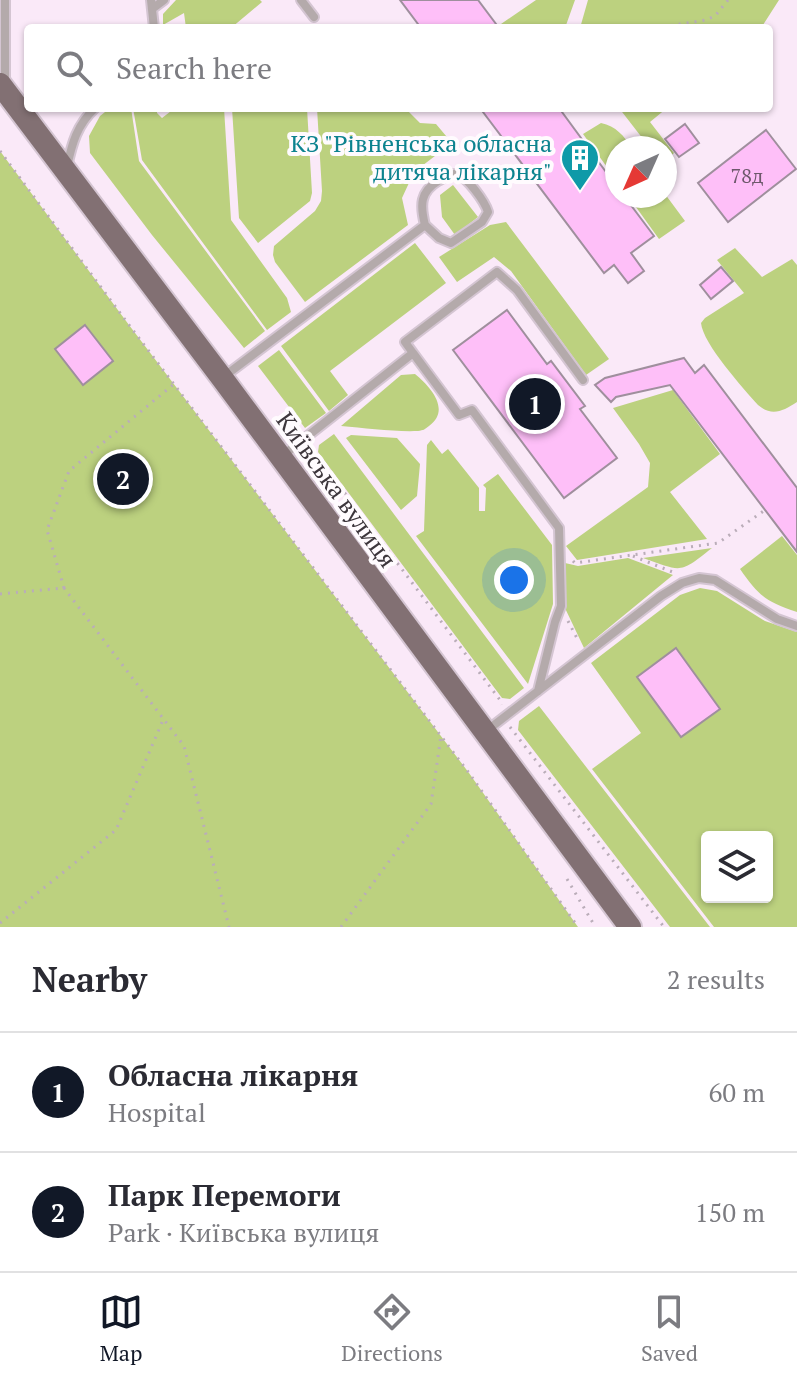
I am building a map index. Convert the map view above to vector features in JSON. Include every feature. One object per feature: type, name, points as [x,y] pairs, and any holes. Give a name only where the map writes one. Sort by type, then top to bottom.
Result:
[{"type":"main road","name":"Київська вулиця","points":[[2,88],[630,927]]},
{"type":"lane","points":[[2,88],[5,0]]},
{"type":"lane","points":[[154,24],[152,4],[164,0]]},
{"type":"lane","points":[[301,0],[314,17]]},
{"type":"lane","points":[[66,172],[74,137],[80,124],[91,112]]},
{"type":"lane","points":[[452,173],[464,178],[483,200],[488,212],[482,222],[451,243],[439,238],[425,225],[422,198],[431,185],[452,173]]},
{"type":"lane","points":[[222,378],[425,225]]},
{"type":"lane","points":[[538,691],[561,606],[559,528],[472,410],[459,415],[405,342],[497,272],[517,290],[583,380]]},
{"type":"lane","points":[[281,458],[413,353]]},
{"type":"lane","points":[[485,733],[682,583],[699,578],[715,580],[777,619],[797,626]]},
{"type":"lane","points":[[551,681],[558,689]]},
{"type":"path","points":[[680,24],[715,16],[728,0]]},
{"type":"path","points":[[0,151],[441,736],[578,927]]},
{"type":"path","points":[[174,384],[69,471],[47,530],[64,588],[184,746],[229,927]]},
{"type":"path","points":[[304,439],[500,700],[509,725],[664,927]]},
{"type":"path","points":[[559,548],[575,563],[718,543],[765,510]]},
{"type":"path","points":[[630,555],[692,580]]},
{"type":"path","points":[[0,594],[64,588]]},
{"type":"path","points":[[561,606],[585,654]]},
{"type":"path","points":[[0,923],[116,830],[164,719]]},
{"type":"path","points":[[341,927],[431,804],[441,736]]},
{"type":"green space","points":[[176,0],[262,2],[236,24],[185,24],[184,13],[163,24],[163,14]]},
{"type":"green space","points":[[536,0],[575,0],[566,24],[501,24]]},
{"type":"green space","points":[[588,0],[779,0],[764,24],[581,24]]},
{"type":"green space","points":[[105,112],[132,112],[139,161],[265,331],[244,348],[90,153],[89,136]]},
{"type":"green space","points":[[134,112],[157,112],[162,118],[170,112],[224,112],[231,220],[287,298],[291,312],[267,330],[142,160]]},
{"type":"green space","points":[[232,112],[307,112],[310,201],[258,243],[239,218]]},
{"type":"green space","points":[[317,112],[409,112],[420,123],[436,124],[452,143],[414,172],[402,198],[408,225],[305,302],[275,262],[274,246],[315,211],[322,191]]},
{"type":"green space","points":[[622,112],[662,112],[650,122],[661,136],[641,136]]},
{"type":"green space","points":[[601,123],[611,126],[623,136],[605,136],[605,164],[583,134]]},
{"type":"green space","points":[[0,151],[469,773],[578,927],[0,927]]},
{"type":"green space","points":[[453,185],[478,217],[455,235],[442,217],[440,195]]},
{"type":"green space","points":[[637,208],[675,208],[685,221],[659,239]]},
{"type":"green space","points":[[506,222],[609,359],[586,375],[511,271],[494,257],[457,282],[439,257],[490,225]]},
{"type":"green space","points":[[415,243],[446,283],[330,371],[348,395],[329,411],[281,346]]},
{"type":"green space","points":[[735,248],[762,277],[792,259],[797,265],[797,402],[778,411],[768,411],[758,405],[716,354],[703,332],[701,323],[705,318],[744,293],[717,260]]},
{"type":"green space","points":[[279,350],[326,413],[305,428],[258,366]]},
{"type":"green space","points":[[415,374],[427,385],[438,406],[435,420],[426,428],[399,431],[341,426],[401,375]]},
{"type":"green space","points":[[673,390],[720,454],[670,492],[707,539],[577,560],[566,546],[648,487],[650,463],[613,408]]},
{"type":"green space","points":[[334,434],[524,688],[510,699],[502,698],[318,452],[319,445]]},
{"type":"green space","points":[[351,435],[397,438],[420,464],[417,496],[401,510],[346,438]]},
{"type":"green space","points":[[431,440],[442,454],[448,449],[479,488],[479,511],[485,511],[486,488],[483,485],[498,474],[552,545],[553,604],[528,684],[416,536],[424,531],[427,445]]},
{"type":"green space","points":[[782,536],[797,555],[797,612],[764,596],[740,569]]},
{"type":"green space","points":[[712,548],[680,568],[643,558]]},
{"type":"green space","points":[[628,558],[673,575],[584,648],[564,606],[565,563],[578,566]]},
{"type":"green space","points":[[700,588],[717,591],[765,621],[797,632],[797,927],[714,927],[592,769],[641,733],[591,663],[680,595]]},
{"type":"green space","points":[[539,706],[710,927],[670,927],[518,730],[519,721]]},
{"type":"building","points":[[400,0],[478,0],[496,24],[418,24]]},
{"type":"building","name":"КЗ \"Рівненська обласна дитяча лікарня\"","points":[[483,112],[562,112],[605,171],[605,208],[633,208],[654,236],[631,253],[644,271],[628,283],[614,265],[604,273]]},
{"type":"building","points":[[685,124],[699,143],[679,157],[677,136],[669,136]]},
{"type":"building","points":[[766,130],[796,169],[728,222],[698,183]]},
{"type":"building","points":[[721,267],[733,281],[711,299],[700,285]]},
{"type":"building","points":[[507,310],[547,364],[551,361],[585,406],[580,409],[617,458],[564,498],[453,350]]},
{"type":"building","points":[[85,325],[113,361],[83,385],[55,349]]},
{"type":"building","points":[[684,358],[695,373],[704,365],[797,488],[797,552],[670,385],[616,397],[611,402],[595,385],[605,378]]},
{"type":"building","points":[[676,648],[720,709],[681,737],[637,677]]},
{"type":"place","name":"КЗ \"Рівненська обласна дитяча лікарня\"","points":[[580,192]]},
{"type":"place","name":"Обласна лікарня","points":[[535,404]]},
{"type":"place","name":"Парк Перемоги","points":[[123,479]]}]
